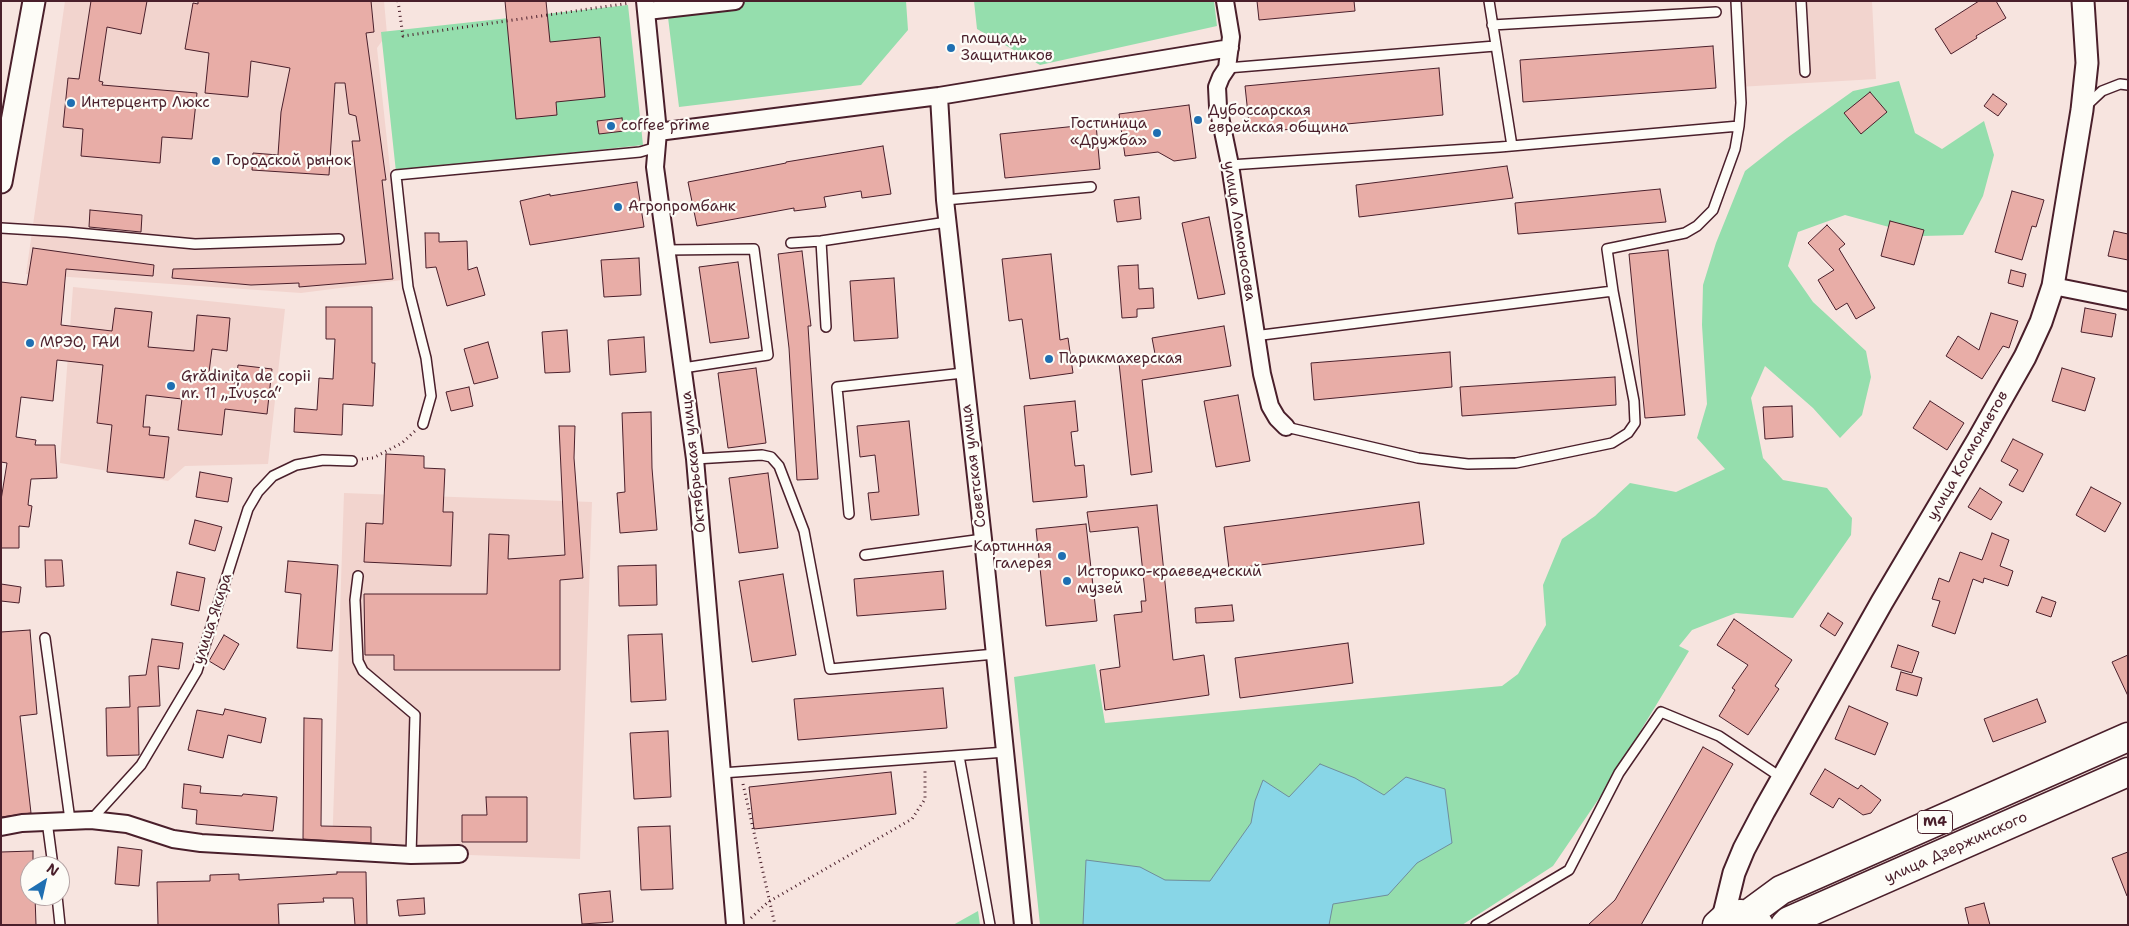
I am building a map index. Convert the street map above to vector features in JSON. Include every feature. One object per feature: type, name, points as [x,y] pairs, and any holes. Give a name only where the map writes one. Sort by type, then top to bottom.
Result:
[{"type":"highway","name":"M4","points":[[1736,921],[1781,890],[2128,736]]},
{"type":"highway","name":"улица Дзержинского","points":[[1785,925],[1789,921],[2128,772]]},
{"type":"street","points":[[1,182],[34,1]]},
{"type":"street","points":[[642,5],[735,1]]},
{"type":"street","name":"улица Ломоносова","points":[[1225,1],[1231,37],[1227,68],[1220,77],[1218,87],[1218,107],[1230,165],[1254,336],[1270,406],[1277,418],[1286,427]]},
{"type":"street","name":"улица Космонавтов","points":[[1736,921],[1734,873],[1744,849],[1782,779],[2025,357],[2040,322],[2052,286],[2082,110],[2086,63],[2083,1]]},
{"type":"street","name":"Октябрьская улица","points":[[642,5],[658,139],[655,167],[695,459],[722,773],[743,922]]},
{"type":"street","points":[[658,139],[939,96],[1230,48]]},
{"type":"street","name":"Советская улица","points":[[939,96],[947,222],[983,539],[1023,925]]},
{"type":"street","points":[[2052,286],[2128,301]]},
{"type":"street","points":[[1,827],[47,821],[91,820],[127,824],[174,839],[201,843],[411,855],[459,854]]},
{"type":"lane","points":[[1489,1],[1512,146]]},
{"type":"lane","points":[[1286,427],[1418,458],[1468,464],[1516,463],[1612,443],[1628,433],[1635,423],[1634,401],[1606,249],[1685,234],[1697,226],[1713,210],[1735,149],[1739,126],[1741,103],[1736,1]]},
{"type":"lane","points":[[1801,1],[1805,72]]},
{"type":"lane","points":[[1492,25],[1716,12]]},
{"type":"lane","points":[[1227,68],[1495,46]]},
{"type":"lane","points":[[2082,110],[2102,91],[2120,84],[2128,85]]},
{"type":"lane","points":[[1230,165],[1512,146],[1739,126]]},
{"type":"lane","points":[[423,424],[431,396],[426,358],[408,287],[396,176],[640,152],[658,139]]},
{"type":"lane","points":[[945,200],[1091,187]]},
{"type":"lane","points":[[791,243],[820,241],[947,222]]},
{"type":"lane","points":[[1,228],[195,244],[340,239]]},
{"type":"lane","points":[[820,241],[826,327]]},
{"type":"lane","points":[[666,250],[754,249],[768,355],[684,368]]},
{"type":"lane","points":[[1254,336],[1613,291]]},
{"type":"lane","points":[[849,514],[836,387],[963,373]]},
{"type":"lane","points":[[695,459],[762,455],[771,458],[779,466],[804,531],[830,668],[995,654]]},
{"type":"lane","name":"улица Якира","points":[[91,820],[141,765],[197,671],[248,509],[258,492],[273,476],[296,465],[323,460],[352,461]]},
{"type":"lane","points":[[865,556],[983,539]]},
{"type":"lane","points":[[358,576],[355,600],[358,661],[368,675],[415,715],[411,855]]},
{"type":"lane","points":[[45,638],[70,820]]},
{"type":"lane","points":[[1476,925],[1569,870],[1619,773],[1661,712],[1719,736],[1782,779]]},
{"type":"lane","points":[[722,773],[1006,752]]},
{"type":"lane","points":[[959,756],[990,925]]},
{"type":"lane","points":[[47,821],[52,856]]},
{"type":"lane","points":[[58,906],[60,925]]},
{"type":"path","points":[[398,1],[403,36],[642,5]]},
{"type":"path","points":[[352,461],[373,458],[402,442],[423,424]]},
{"type":"path","points":[[743,922],[768,902],[912,819],[925,799],[924,758]]},
{"type":"path","points":[[740,771],[768,902],[775,925]]},
{"type":"shaded area","name":"Городской рынок","points":[[65,1],[384,1],[387,34],[377,48],[402,280],[301,293],[26,274]]},
{"type":"shaded area","points":[[1733,1],[1872,1],[1876,79],[1738,87]]},
{"type":"shaded area","name":"Grădinița de copii nr. 11 „Ivușca“","points":[[73,287],[285,309],[268,464],[185,466],[168,481],[60,463]]},
{"type":"shaded area","points":[[344,493],[592,502],[580,859],[332,850]]},
{"type":"green space","points":[[666,1],[906,1],[908,30],[861,85],[679,107]]},
{"type":"green space","points":[[974,1],[1214,1],[1217,26],[1040,65],[977,29]]},
{"type":"green space","points":[[628,5],[643,145],[396,172],[381,32]]},
{"type":"green space","points":[[1899,81],[1915,133],[1942,149],[1984,121],[1994,155],[1983,196],[1963,235],[1922,236],[1845,215],[1798,232],[1788,266],[1813,302],[1866,351],[1871,377],[1862,415],[1840,438],[1813,408],[1765,366],[1751,398],[1763,458],[1783,480],[1827,488],[1852,518],[1851,535],[1793,618],[1736,613],[1692,630],[1679,646],[1689,651],[1604,791],[1553,866],[1462,925],[1040,925],[1014,677],[1095,664],[1105,723],[1502,686],[1518,674],[1546,625],[1543,585],[1562,539],[1595,516],[1630,483],[1676,492],[1725,469],[1697,438],[1707,404],[1702,325],[1703,285],[1716,243],[1745,171],[1787,138],[1853,91]]},
{"type":"green space","points":[[978,911],[980,925],[953,925]]},
{"type":"water","points":[[1320,764],[1355,778],[1384,795],[1406,777],[1445,789],[1452,843],[1417,863],[1388,895],[1333,904],[1329,925],[1083,925],[1086,860],[1140,867],[1165,880],[1210,881],[1251,823],[1255,801],[1263,780],[1289,797]]},
{"type":"building","points":[[91,1],[147,1],[141,34],[107,27],[99,81],[103,82],[102,85],[197,93],[192,139],[162,137],[160,163],[81,156],[83,129],[63,127],[68,78],[79,79]]},
{"type":"building","points":[[198,1],[371,1],[374,32],[366,33],[386,180],[382,180],[393,279],[299,287],[299,283],[251,285],[172,278],[173,269],[366,264],[352,141],[360,141],[356,116],[349,114],[345,83],[335,83],[329,175],[252,170],[253,153],[278,155],[281,112],[290,68],[251,61],[248,97],[205,93],[209,53],[185,49],[193,3],[198,4]]},
{"type":"building","points":[[505,1],[546,1],[550,42],[600,37],[605,97],[556,102],[557,115],[516,119]]},
{"type":"building","points":[[1257,1],[1354,1],[1355,11],[1259,20]]},
{"type":"building","points":[[1979,1],[1996,1],[2006,18],[1951,54],[1935,29]]},
{"type":"building","points":[[1713,46],[1716,88],[1523,102],[1520,60]]},
{"type":"building","points":[[1439,68],[1443,115],[1250,133],[1245,86]]},
{"type":"building","points":[[1870,92],[1887,112],[1861,134],[1844,113]]},
{"type":"building","points":[[1993,94],[2007,104],[1998,116],[1984,106]]},
{"type":"building","name":"Гостиница «Дружба»","points":[[1189,105],[1196,158],[1174,161],[1158,152],[1125,156],[1119,114]]},
{"type":"building","name":"coffee prime","points":[[622,118],[624,131],[599,134],[597,121]]},
{"type":"building","points":[[1096,124],[1100,169],[1005,178],[1000,134]]},
{"type":"building","points":[[883,146],[891,194],[862,198],[861,191],[824,197],[826,207],[794,211],[794,208],[697,226],[688,182],[786,162]]},
{"type":"building","points":[[1507,166],[1513,198],[1359,217],[1356,185]]},
{"type":"building","points":[[637,182],[644,227],[530,245],[520,201],[550,194],[550,196]]},
{"type":"building","points":[[1660,189],[1666,222],[1518,234],[1515,203]]},
{"type":"building","points":[[2012,191],[2044,200],[2036,227],[2032,226],[2022,260],[1995,252]]},
{"type":"building","points":[[1139,197],[1141,219],[1117,222],[1114,200]]},
{"type":"building","points":[[90,210],[142,215],[141,232],[89,227]]},
{"type":"building","points":[[1209,217],[1225,294],[1198,299],[1182,223]]},
{"type":"building","points":[[1890,221],[1924,230],[1914,265],[1881,256]]},
{"type":"building","points":[[1827,225],[1845,244],[1839,249],[1875,308],[1856,319],[1847,303],[1836,310],[1818,280],[1834,270],[1808,243]]},
{"type":"building","points":[[2114,231],[2128,234],[2128,260],[2108,256]]},
{"type":"building","points":[[425,233],[439,233],[439,242],[467,241],[468,270],[477,267],[485,295],[447,306],[436,267],[426,268]]},
{"type":"building","points":[[33,248],[154,265],[153,276],[66,269],[61,325],[112,331],[115,308],[152,312],[148,347],[194,351],[197,315],[230,318],[227,351],[212,349],[208,380],[236,383],[238,365],[272,369],[267,414],[225,409],[222,435],[178,430],[182,399],[146,395],[143,427],[150,427],[149,435],[169,437],[164,478],[107,472],[112,425],[97,423],[103,365],[57,360],[53,401],[21,397],[16,437],[36,440],[35,445],[55,445],[57,478],[31,479],[28,505],[32,506],[29,527],[19,526],[19,548],[1,548],[1,500],[7,463],[1,462],[1,282],[27,285]]},
{"type":"building","points":[[1668,250],[1685,415],[1645,418],[1629,254]]},
{"type":"building","points":[[802,251],[811,326],[808,326],[818,479],[797,480],[789,348],[778,254]]},
{"type":"building","points":[[1051,254],[1060,340],[1068,338],[1073,373],[1030,379],[1022,319],[1009,321],[1002,259]]},
{"type":"building","points":[[639,258],[641,295],[604,297],[601,260]]},
{"type":"building","points":[[738,262],[749,338],[710,343],[699,267]]},
{"type":"building","points":[[1138,265],[1139,289],[1153,288],[1154,308],[1137,309],[1137,317],[1122,318],[1118,266]]},
{"type":"building","points":[[2011,270],[2026,274],[2023,287],[2008,283]]},
{"type":"building","points":[[894,278],[898,338],[854,341],[850,281]]},
{"type":"building","points":[[326,307],[372,307],[372,363],[375,363],[373,406],[343,404],[342,435],[294,432],[295,408],[317,410],[319,378],[333,379],[335,339],[326,339]]},
{"type":"building","points":[[2085,308],[2116,314],[2112,337],[2081,332]]},
{"type":"building","points":[[1991,313],[2018,321],[2009,348],[2003,346],[1982,379],[1946,356],[1958,336],[1979,350]]},
{"type":"building","points":[[1224,326],[1231,366],[1142,380],[1152,472],[1131,475],[1119,363],[1156,359],[1152,338]]},
{"type":"building","points":[[567,330],[570,372],[545,373],[542,332]]},
{"type":"building","points":[[644,337],[646,372],[610,375],[608,340]]},
{"type":"building","points":[[488,342],[498,378],[474,384],[464,349]]},
{"type":"building","points":[[1450,352],[1452,387],[1314,400],[1311,363]]},
{"type":"building","points":[[756,368],[766,443],[728,448],[718,373]]},
{"type":"building","points":[[2062,368],[2095,378],[2085,411],[2052,401]]},
{"type":"building","points":[[1615,377],[1616,405],[1462,416],[1460,387]]},
{"type":"building","points":[[469,387],[473,406],[451,411],[446,392]]},
{"type":"building","points":[[1238,395],[1250,461],[1216,467],[1204,401]]},
{"type":"building","points":[[1075,401],[1078,431],[1071,432],[1075,466],[1084,465],[1087,497],[1033,502],[1024,406]]},
{"type":"building","points":[[1930,401],[1964,423],[1947,450],[1913,428]]},
{"type":"building","points":[[1792,406],[1793,437],[1765,439],[1763,407]]},
{"type":"building","points":[[651,412],[652,468],[657,530],[620,533],[617,493],[625,492],[622,413]]},
{"type":"building","points":[[909,421],[919,515],[871,520],[868,493],[879,492],[875,455],[860,457],[857,426]]},
{"type":"building","points":[[559,426],[575,426],[574,458],[583,578],[560,580],[560,670],[394,670],[394,655],[365,655],[364,594],[487,594],[489,534],[509,535],[508,559],[565,555]]},
{"type":"building","points":[[2013,439],[2043,454],[2023,492],[2009,485],[2018,470],[2001,461]]},
{"type":"building","points":[[386,454],[424,456],[424,468],[445,469],[443,512],[453,512],[451,566],[364,562],[366,523],[383,524]]},
{"type":"building","points":[[200,472],[232,478],[228,502],[196,497]]},
{"type":"building","points":[[768,473],[778,548],[739,553],[729,478]]},
{"type":"building","points":[[2091,487],[2121,503],[2105,532],[2076,515]]},
{"type":"building","points":[[1980,488],[2002,502],[1991,520],[1968,507]]},
{"type":"building","points":[[1419,502],[1424,544],[1229,569],[1224,527]]},
{"type":"building","points":[[1157,505],[1173,660],[1204,655],[1209,695],[1105,710],[1100,670],[1120,667],[1114,615],[1142,612],[1141,601],[1146,601],[1138,527],[1090,532],[1087,512]]},
{"type":"building","points":[[195,520],[222,527],[215,551],[189,544]]},
{"type":"building","name":"Историко-краеведческий музей","points":[[1086,524],[1097,621],[1046,626],[1036,529]]},
{"type":"building","points":[[1992,533],[2009,540],[2000,566],[2013,571],[2008,586],[1984,578],[1983,583],[1973,579],[1955,634],[1932,626],[1940,601],[1932,599],[1939,578],[1949,582],[1960,552],[1982,560]]},
{"type":"building","points":[[45,560],[62,560],[64,586],[46,587]]},
{"type":"building","points":[[288,561],[338,565],[332,651],[297,648],[301,594],[285,592]]},
{"type":"building","points":[[656,565],[657,605],[619,606],[618,566]]},
{"type":"building","points":[[943,571],[946,609],[857,616],[854,579]]},
{"type":"building","points":[[177,572],[205,578],[199,611],[171,605]]},
{"type":"building","points":[[783,574],[796,655],[752,662],[739,581]]},
{"type":"building","points":[[1,584],[21,587],[19,603],[1,601]]},
{"type":"building","points":[[2042,597],[2056,602],[2051,617],[2036,612]]},
{"type":"building","points":[[1232,605],[1234,621],[1196,623],[1195,608]]},
{"type":"building","points":[[1828,613],[1843,623],[1835,636],[1820,626]]},
{"type":"building","points":[[1734,619],[1792,660],[1775,686],[1779,689],[1748,735],[1719,716],[1735,690],[1732,688],[1748,665],[1717,645]]},
{"type":"building","points":[[30,630],[37,714],[20,716],[31,813],[1,817],[1,632]]},
{"type":"building","points":[[662,634],[666,700],[631,702],[628,635]]},
{"type":"building","points":[[224,635],[239,644],[224,670],[209,661]]},
{"type":"building","points":[[152,639],[183,643],[179,669],[158,666],[160,706],[138,707],[139,755],[107,756],[106,708],[130,707],[129,676],[146,675]]},
{"type":"building","points":[[1348,643],[1353,683],[1240,698],[1235,658]]},
{"type":"building","points":[[1898,645],[1919,652],[1912,673],[1891,667]]},
{"type":"building","points":[[2128,655],[2128,696],[2112,662]]},
{"type":"building","points":[[1901,672],[1922,678],[1917,696],[1896,690]]},
{"type":"building","points":[[943,688],[947,728],[798,740],[794,699]]},
{"type":"building","points":[[2037,699],[2046,722],[1993,742],[1984,719]]},
{"type":"building","points":[[1849,706],[1888,723],[1875,755],[1835,739]]},
{"type":"building","points":[[225,709],[266,718],[261,743],[228,735],[223,758],[188,750],[197,710],[223,715]]},
{"type":"building","points":[[304,718],[322,719],[321,826],[371,827],[371,843],[303,839]]},
{"type":"building","points":[[668,731],[671,797],[634,799],[630,733]]},
{"type":"building","points":[[1703,747],[1733,764],[1641,925],[1588,925],[1615,900]]},
{"type":"building","points":[[1825,769],[1858,789],[1861,785],[1881,800],[1871,813],[1863,815],[1839,798],[1833,808],[1810,794]]},
{"type":"building","points":[[891,772],[896,814],[754,829],[749,787]]},
{"type":"building","points":[[184,784],[201,786],[200,793],[277,797],[273,831],[196,824],[197,810],[182,808]]},
{"type":"building","points":[[486,797],[527,797],[527,842],[462,842],[462,815],[487,815]]},
{"type":"building","points":[[670,826],[673,889],[641,890],[638,827]]},
{"type":"building","points":[[118,847],[142,850],[139,886],[115,884]]},
{"type":"building","points":[[33,851],[33,856],[20,856],[20,906],[35,906],[36,925],[1,925],[1,852]]},
{"type":"building","points":[[2128,852],[2128,896],[2127,896],[2112,858]]},
{"type":"building","points":[[337,872],[366,872],[367,925],[355,925],[353,898],[323,898],[324,902],[278,904],[279,925],[158,925],[157,882],[210,881],[210,875],[239,874],[239,880],[337,874]]},
{"type":"building","points":[[610,891],[613,922],[582,924],[579,894]]},
{"type":"building","points":[[424,898],[425,914],[399,916],[397,900]]},
{"type":"building","points":[[1984,903],[1990,925],[1969,925],[1965,908]]},
{"type":"place","name":"площадь Защитников","points":[[951,48]]},
{"type":"place","name":"Интерцентр Люкс","points":[[71,103]]},
{"type":"place","name":"Дубоссарская еврейская община","points":[[1198,120]]},
{"type":"place","name":"coffee prime","points":[[611,126]]},
{"type":"place","name":"Гостиница «Дружба»","points":[[1157,133]]},
{"type":"place","name":"Городской рынок","points":[[216,161]]},
{"type":"place","name":"Агропромбанк","points":[[618,207]]},
{"type":"place","name":"МРЭО, ГАИ","points":[[30,343]]},
{"type":"place","name":"Парикмахерская","points":[[1049,359]]},
{"type":"place","name":"Grădinița de copii nr. 11 „Ivușca“","points":[[171,386]]},
{"type":"place","name":"Картинная галерея","points":[[1062,556]]},
{"type":"place","name":"Историко-краеведческий музей","points":[[1067,581]]}]
